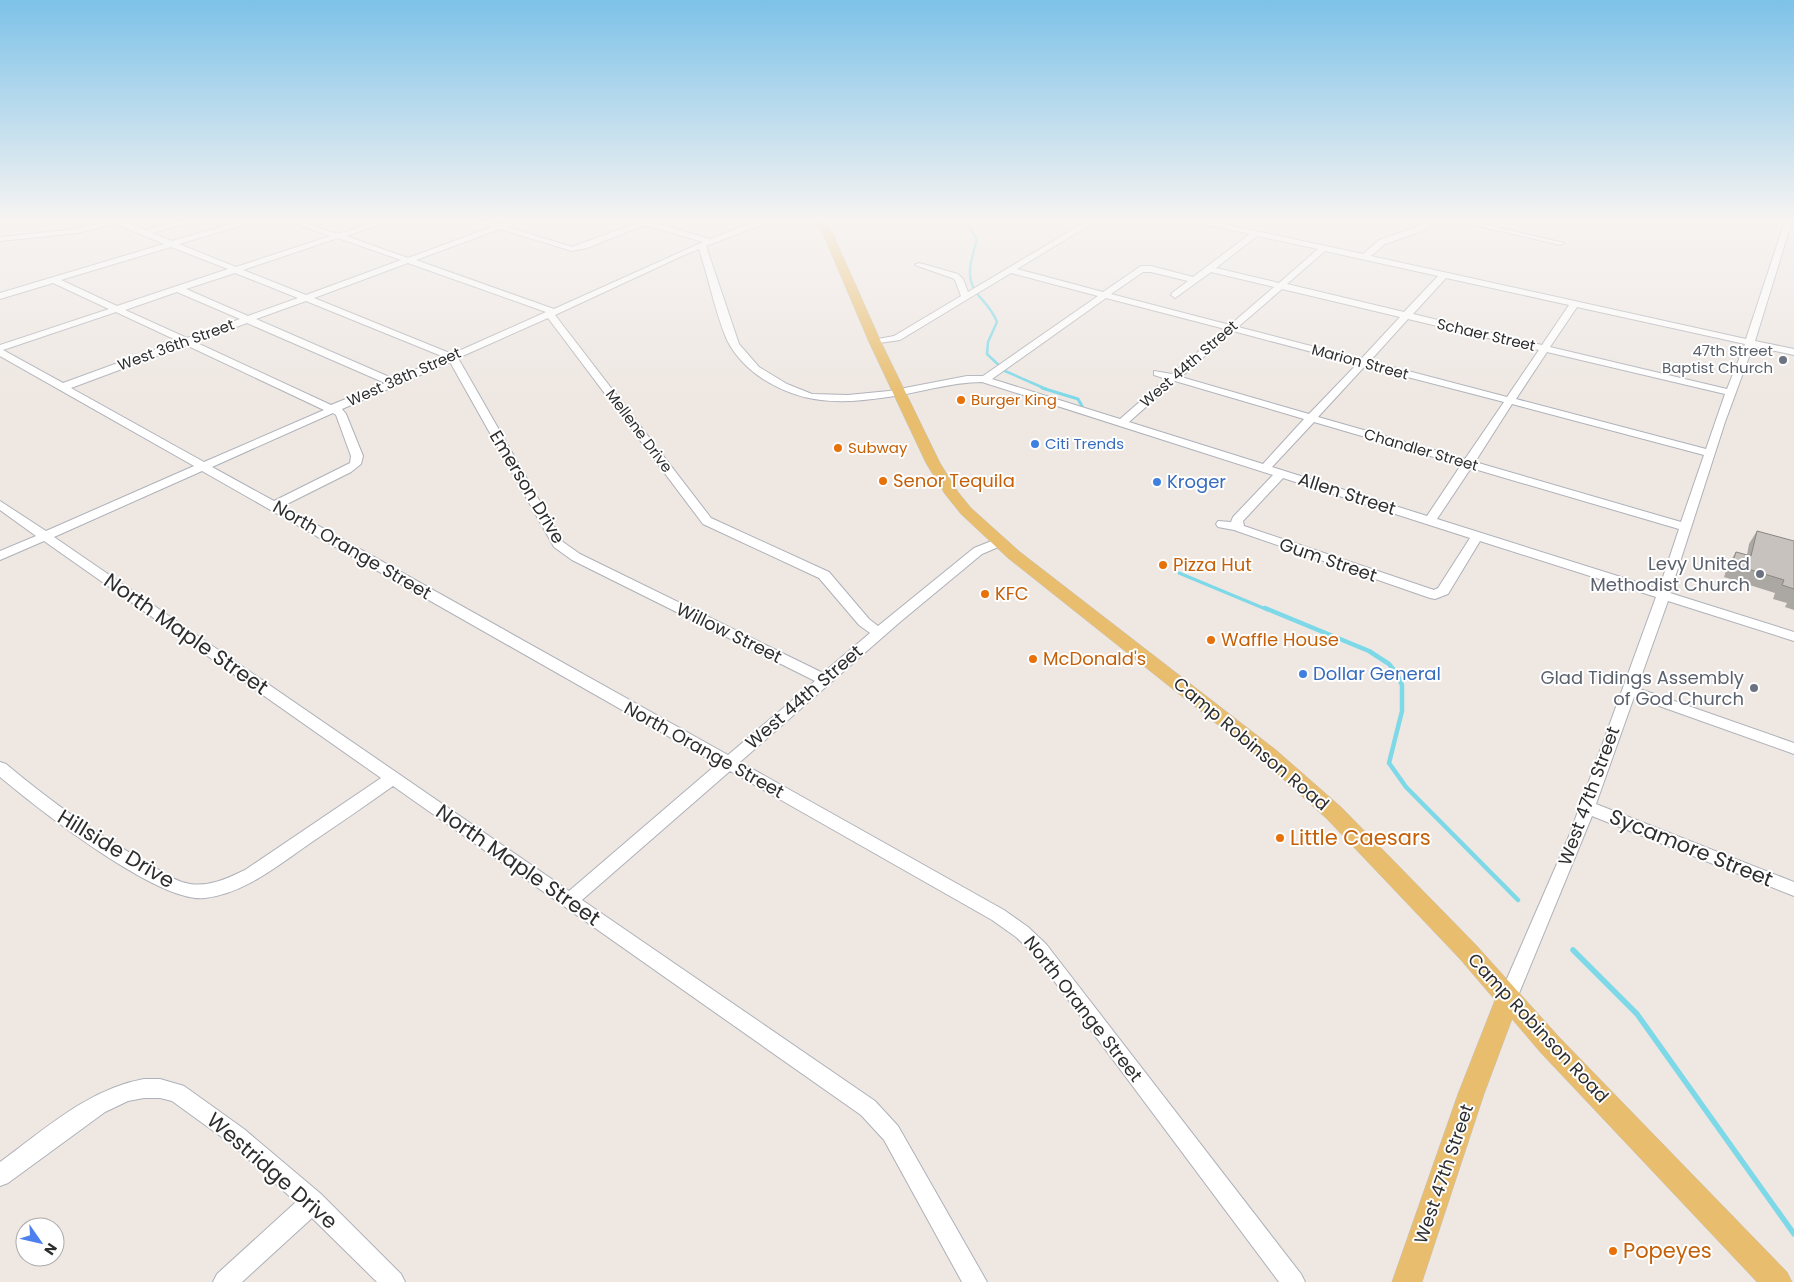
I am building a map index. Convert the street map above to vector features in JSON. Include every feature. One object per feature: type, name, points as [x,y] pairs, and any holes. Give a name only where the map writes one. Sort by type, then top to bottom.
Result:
[{"type":"main road","name":"Camp Robinson Road","points":[[849,281],[875,342],[941,478],[966,511],[999,542],[1299,780],[1334,813],[1468,952],[1550,1045],[1777,1282]]},
{"type":"main road","name":"West 47th Street","points":[[1407,1282],[1474,1088],[1508,998]]},
{"type":"street","points":[[0,296],[51,281]]},
{"type":"street","points":[[56,281],[341,414],[358,456],[355,464],[347,470],[274,506]]},
{"type":"street","points":[[0,350],[200,281]]},
{"type":"street","points":[[262,281],[452,356]]},
{"type":"street","name":"West 36th Street","points":[[63,387],[352,281]]},
{"type":"street","points":[[465,281],[552,313]]},
{"type":"street","name":"West 38th Street","points":[[45,536],[552,313],[621,281]]},
{"type":"street","name":"Allen Street","points":[[713,281],[731,338],[738,351],[754,368],[793,391],[811,396],[846,398],[967,379],[985,379],[1794,638]]},
{"type":"street","points":[[960,281],[968,296]]},
{"type":"street","points":[[875,342],[897,338],[992,281]]},
{"type":"street","name":"Marion Street","points":[[1051,281],[1710,454]]},
{"type":"street","points":[[985,379],[1125,281]]},
{"type":"street","points":[[1175,295],[1194,281]]},
{"type":"street","name":"Schaer Street","points":[[1262,281],[1732,393]]},
{"type":"street","name":"West 44th Street","points":[[1122,422],[1285,281]]},
{"type":"street","points":[[1265,468],[1438,281]]},
{"type":"street","points":[[1474,281],[1794,352]]},
{"type":"street","name":"West 47th Street","points":[[1508,998],[1587,807],[1663,596],[1710,454],[1771,281]]},
{"type":"street","points":[[178,288],[392,382]]},
{"type":"street","points":[[1430,521],[1574,304]]},
{"type":"street","name":"Mellene Drive","points":[[552,313],[707,521],[824,575],[864,622],[879,633]]},
{"type":"street","name":"North Orange Street","points":[[0,350],[998,915],[1022,932],[1046,957],[1293,1282]]},
{"type":"street","name":"Emerson Drive","points":[[452,356],[558,544],[576,557],[634,586]]},
{"type":"street","name":"Chandler Street","points":[[1157,373],[1686,527]]},
{"type":"street","points":[[1238,527],[1237,520],[1281,473]]},
{"type":"street","name":"North Maple Street","points":[[0,505],[868,1108],[891,1133],[975,1282]]},
{"type":"street","name":"Gum Street","points":[[1222,524],[1238,527],[1281,544],[1434,596],[1443,591],[1477,536]]},
{"type":"street","points":[[0,556],[45,536]]},
{"type":"street","name":"West 44th Street","points":[[569,901],[879,633],[978,551],[999,542]]},
{"type":"street","name":"Willow Street","points":[[634,586],[825,680]]},
{"type":"street","points":[[1628,690],[1794,749]]},
{"type":"street","name":"Hillside Drive","points":[[0,768],[56,814],[125,859],[173,886],[191,891],[230,884],[251,875],[393,778]]},
{"type":"street","name":"Sycamore Street","points":[[1587,807],[1794,889]]},
{"type":"street","points":[[0,1175],[93,1106],[113,1096],[136,1089]]},
{"type":"street","name":"Westridge Drive","points":[[136,1089],[166,1089],[177,1093],[237,1136],[313,1202],[393,1282]]},
{"type":"street","points":[[225,1282],[313,1202]]},
{"type":"building","points":[[1757,531],[1794,541],[1794,589],[1782,585],[1784,580],[1732,564],[1736,552],[1751,556]]},
{"type":"waterway","points":[[971,281],[974,289],[997,322],[988,342],[987,354],[1005,371],[1046,389]]},
{"type":"waterway","points":[[1042,388],[1078,399],[1082,406]]},
{"type":"waterway","points":[[1179,573],[1268,610]]},
{"type":"waterway","points":[[1265,608],[1369,651],[1389,664],[1397,674],[1402,685],[1402,711],[1389,763],[1406,787],[1518,900]]},
{"type":"waterway","points":[[1573,950],[1637,1014],[1794,1234]]},
{"type":"place","name":"47th Street Baptist Church","points":[[1783,360]]},
{"type":"place","name":"Burger King","points":[[961,400]]},
{"type":"place","name":"Citi Trends","points":[[1035,444]]},
{"type":"place","name":"Subway","points":[[838,448]]},
{"type":"place","name":"Senor Tequila","points":[[883,481]]},
{"type":"place","name":"Kroger","points":[[1157,482]]},
{"type":"place","name":"Pizza Hut","points":[[1163,565]]},
{"type":"place","name":"Levy United Methodist Church","points":[[1760,574]]},
{"type":"place","name":"KFC","points":[[985,594]]},
{"type":"place","name":"Waffle House","points":[[1211,640]]},
{"type":"place","name":"McDonald's","points":[[1033,659]]},
{"type":"place","name":"Dollar General","points":[[1303,674]]},
{"type":"place","name":"Glad Tidings Assembly of God Church","points":[[1754,688]]},
{"type":"place","name":"Little Caesars","points":[[1280,838]]},
{"type":"place","name":"Popeyes","points":[[1613,1251]]}]
